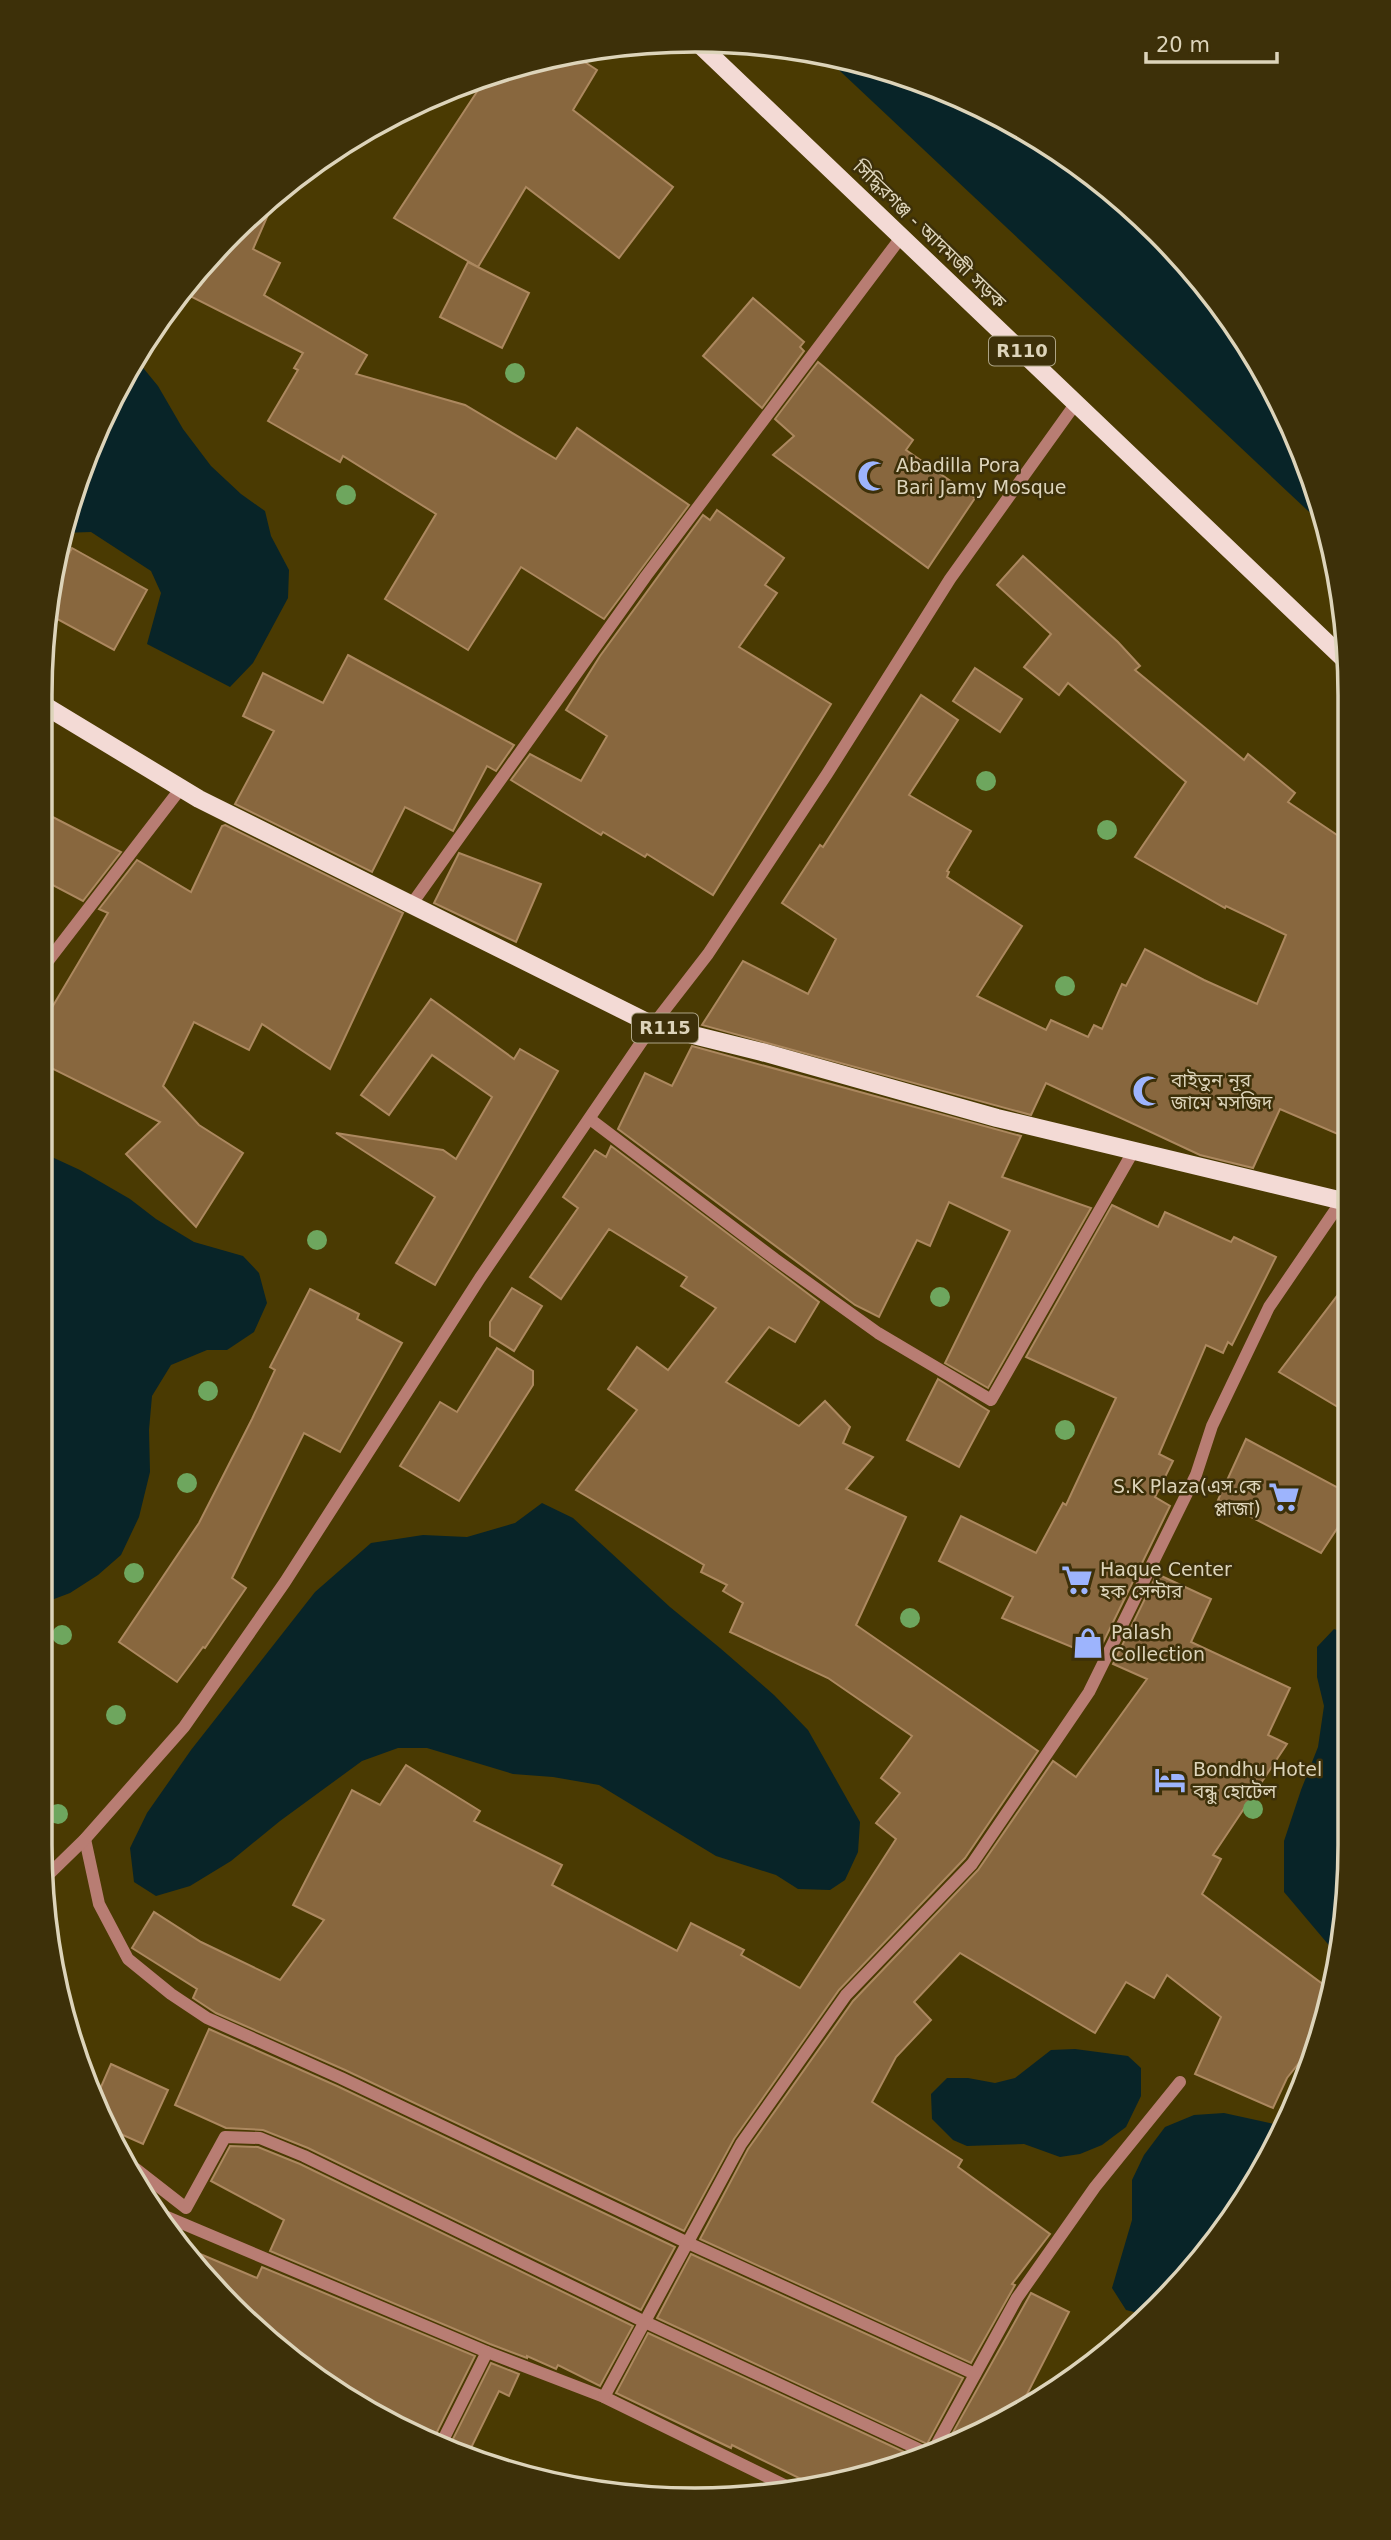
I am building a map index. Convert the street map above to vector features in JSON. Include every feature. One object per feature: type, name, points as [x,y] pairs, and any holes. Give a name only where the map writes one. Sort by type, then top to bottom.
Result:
[{"type":"main road","name":"সিদ্ধিরগঞ্জ - আদমজী সড়ক","points":[[708,53],[1337,652]]},
{"type":"main road","name":"R115","points":[[52,710],[181,788],[653,1025],[762,1052],[997,1118],[1338,1196]]},
{"type":"street","points":[[411,905],[646,576],[902,236]]},
{"type":"street","points":[[53,1870],[85,1839],[184,1727],[285,1582],[480,1278],[653,1025],[708,954],[827,774],[950,579],[1076,403]]},
{"type":"street","points":[[52,956],[181,788]]},
{"type":"street","points":[[590,1119],[878,1333],[991,1400],[1135,1150]]},
{"type":"street","points":[[604,2397],[741,2144],[846,1995],[972,1864],[1090,1692],[1196,1475],[1212,1426],[1269,1307],[1338,1208]]},
{"type":"street","points":[[85,1839],[99,1904],[128,1959],[206,2018],[341,2078],[688,2243],[975,2374]]},
{"type":"street","points":[[938,2440],[1017,2298],[1095,2187],[1180,2082]]},
{"type":"street","points":[[145,2176],[186,2208],[225,2137],[260,2138],[304,2156],[645,2322],[918,2447]]},
{"type":"street","points":[[173,2220],[487,2352],[604,2397],[779,2482]]},
{"type":"street","points":[[445,2437],[487,2352]]},
{"type":"water","points":[[837,69],[862,74],[942,101],[1017,139],[1087,185],[1150,241],[1206,304],[1252,374],[1290,449],[1312,515]]},
{"type":"water","points":[[143,368],[211,466],[241,494],[265,511],[271,536],[289,570],[288,598],[253,663],[230,687],[147,644],[161,593],[151,571],[91,532],[73,533],[101,449]]},
{"type":"water","points":[[52,1157],[130,1199],[156,1219],[194,1242],[243,1256],[259,1273],[267,1303],[254,1332],[227,1350],[207,1350],[171,1365],[152,1396],[149,1430],[150,1472],[139,1517],[121,1555],[98,1575],[70,1593],[52,1600]]},
{"type":"water","points":[[542,1503],[573,1518],[670,1607],[774,1695],[808,1730],[860,1822],[858,1852],[845,1880],[830,1890],[798,1889],[776,1875],[716,1856],[599,1785],[513,1774],[427,1748],[398,1748],[362,1761],[231,1861],[190,1886],[156,1896],[134,1882],[130,1848],[147,1813],[191,1750],[315,1592],[371,1543],[423,1535],[467,1537],[515,1523]]},
{"type":"water","points":[[1334,1629],[1338,1630],[1337,1887],[1330,1946],[1284,1892],[1284,1841],[1318,1747],[1324,1706],[1317,1677],[1317,1647]]},
{"type":"water","points":[[1075,2049],[1128,2056],[1141,2068],[1141,2096],[1126,2127],[1102,2145],[1080,2154],[1060,2157],[1024,2144],[967,2146],[953,2140],[932,2119],[931,2094],[947,2078],[968,2078],[995,2083],[1015,2078],[1051,2050]]},
{"type":"water","points":[[1224,2113],[1274,2124],[1252,2166],[1206,2236],[1136,2312],[1126,2310],[1112,2288],[1132,2220],[1132,2180],[1144,2155],[1165,2127],[1194,2115]]},
{"type":"building","points":[[585,62],[597,70],[573,110],[673,187],[619,258],[526,187],[478,267],[394,218],[477,91],[529,74]]},
{"type":"building","points":[[267,217],[253,249],[280,263],[264,295],[367,355],[356,374],[465,405],[556,459],[577,428],[689,505],[604,619],[521,567],[468,650],[385,599],[436,514],[343,456],[340,462],[268,421],[298,370],[294,368],[303,353],[191,297],[241,241]]},
{"type":"building","points":[[468,262],[529,293],[502,348],[440,317]]},
{"type":"building","points":[[753,298],[804,342],[800,347],[804,351],[762,408],[703,356]]},
{"type":"building","name":"Abadilla Pora Bari Jamy Mosque","points":[[818,362],[913,440],[906,450],[975,498],[928,568],[773,455],[794,436],[775,419]]},
{"type":"building","points":[[717,510],[784,558],[765,585],[777,593],[739,647],[831,704],[713,895],[647,854],[645,857],[603,832],[601,835],[511,780],[530,754],[581,781],[607,736],[566,710],[600,656],[703,515],[710,520]]},
{"type":"building","points":[[72,548],[147,590],[114,650],[57,619],[68,554]]},
{"type":"building","points":[[1023,556],[1118,642],[1140,666],[1135,670],[1244,760],[1248,754],[1295,793],[1288,802],[1338,836],[1338,1134],[1280,1109],[1253,1168],[1200,1155],[1046,1083],[1031,1115],[702,1025],[743,961],[808,994],[836,939],[782,903],[820,845],[823,847],[921,695],[958,720],[909,795],[971,831],[947,871],[947,877],[1022,926],[977,996],[1046,1030],[1051,1020],[1088,1037],[1094,1025],[1102,1029],[1122,984],[1126,986],[1145,949],[1257,1004],[1286,935],[1226,906],[1225,908],[1135,857],[1186,782],[1068,683],[1059,695],[1024,667],[1051,634],[997,585]]},
{"type":"building","points":[[348,655],[514,745],[496,771],[487,766],[453,831],[405,807],[372,872],[235,804],[274,731],[243,716],[263,673],[323,703]]},
{"type":"building","points":[[975,668],[1022,699],[1000,732],[953,701]]},
{"type":"building","points":[[52,817],[121,852],[83,901],[52,885]]},
{"type":"building","points":[[225,825],[403,913],[330,1069],[262,1024],[249,1050],[194,1022],[163,1086],[199,1125],[243,1153],[196,1227],[126,1154],[160,1122],[52,1068],[52,1007],[108,913],[99,909],[137,860],[191,892],[222,826]]},
{"type":"building","points":[[459,853],[541,884],[516,942],[434,903]]},
{"type":"building","points":[[431,999],[514,1059],[520,1049],[558,1071],[435,1285],[396,1263],[435,1197],[336,1133],[443,1150],[456,1159],[492,1097],[432,1055],[389,1115],[361,1095]]},
{"type":"building","points":[[692,1046],[1021,1136],[1002,1177],[1091,1208],[988,1388],[945,1363],[1010,1231],[949,1202],[930,1246],[917,1240],[879,1317],[855,1305],[618,1129],[645,1073],[672,1086]]},
{"type":"building","points":[[611,1146],[819,1302],[795,1342],[769,1327],[726,1382],[799,1426],[825,1401],[850,1427],[843,1443],[873,1457],[846,1489],[906,1517],[856,1625],[1038,1751],[965,1858],[839,1990],[734,2139],[684,2231],[345,2070],[216,2013],[193,1998],[197,1989],[132,1948],[154,1912],[201,1942],[280,1980],[324,1920],[293,1905],[352,1790],[380,1805],[406,1765],[480,1811],[474,1821],[562,1865],[552,1885],[677,1951],[691,1923],[744,1950],[741,1955],[800,1988],[896,1839],[876,1823],[900,1793],[881,1778],[912,1736],[828,1678],[730,1632],[743,1603],[723,1591],[727,1585],[701,1572],[704,1565],[576,1490],[637,1410],[608,1389],[637,1347],[668,1370],[716,1308],[681,1286],[687,1277],[609,1229],[561,1299],[530,1277],[578,1208],[563,1197],[595,1150],[606,1157]]},
{"type":"building","points":[[1112,1205],[1158,1227],[1165,1212],[1231,1242],[1234,1237],[1276,1257],[1232,1345],[1228,1342],[1223,1353],[1206,1345],[1159,1454],[1173,1461],[1155,1497],[1170,1506],[1096,1657],[1002,1618],[1013,1597],[939,1561],[961,1516],[1036,1553],[1063,1503],[1066,1505],[1116,1398],[1026,1357]]},
{"type":"building","points":[[512,1288],[542,1306],[514,1351],[490,1336],[490,1322]]},
{"type":"building","points":[[310,1289],[359,1314],[357,1319],[402,1343],[340,1452],[304,1433],[232,1578],[246,1588],[205,1648],[203,1647],[177,1682],[119,1642],[199,1523],[252,1419],[275,1370],[270,1367]]},
{"type":"building","points":[[1338,1295],[1338,1407],[1279,1372]]},
{"type":"building","points":[[497,1348],[533,1371],[533,1385],[459,1501],[400,1466],[440,1402],[457,1412]]},
{"type":"building","points":[[938,1379],[989,1411],[959,1467],[907,1440]]},
{"type":"building","name":"S.K Plaza(এস.কে প্লাজা)","points":[[1246,1439],[1338,1488],[1338,1527],[1321,1553],[1218,1500]]},
{"type":"building","points":[[1157,1574],[1211,1599],[1191,1642],[1290,1688],[1268,1735],[1287,1744],[1213,1855],[1221,1859],[1202,1894],[1323,1984],[1300,2061],[1287,2078],[1273,2108],[1195,2074],[1221,2017],[1167,1975],[1154,1998],[1126,1982],[1095,2033],[960,1953],[914,2002],[931,2020],[896,2057],[872,2102],[962,2160],[958,2167],[1050,2234],[1012,2284],[1015,2285],[971,2363],[700,2239],[748,2149],[853,2001],[978,1870],[1053,1761],[1076,1777],[1147,1679],[1113,1664]]},
{"type":"building","points":[[209,2029],[337,2086],[675,2247],[641,2310],[308,2148],[263,2130],[226,2128],[175,2105]]},
{"type":"building","points":[[111,2064],[168,2090],[143,2144],[122,2135],[100,2089]]},
{"type":"building","points":[[230,2146],[258,2147],[300,2164],[633,2326],[600,2386],[558,2365],[556,2369],[490,2344],[270,2251],[284,2220],[211,2181]]},
{"type":"building","points":[[200,2254],[257,2278],[262,2267],[475,2356],[436,2433],[374,2401],[304,2355],[241,2299]]},
{"type":"building","points":[[691,2254],[963,2378],[927,2444],[657,2318]]},
{"type":"building","points":[[1031,2293],[1069,2312],[1026,2395],[952,2434]]},
{"type":"building","points":[[648,2333],[905,2452],[862,2466],[800,2479],[616,2393]]},
{"type":"building","points":[[491,2363],[519,2374],[509,2396],[499,2391],[472,2447],[452,2440]]},
{"type":"place","name":"Abadilla Pora Bari Jamy Mosque","points":[[873,476]]},
{"type":"place","name":"বাইতুন নূর জামে মসজিদ","points":[[1148,1091]]},
{"type":"place","name":"S.K Plaza(এস.কে প্লাজা)","points":[[1284,1497]]},
{"type":"place","name":"Haque Center হক সেন্টার","points":[[1077,1580]]},
{"type":"place","name":"Palash Collection","points":[[1088,1643]]},
{"type":"place","name":"Bondhu Hotel বন্ধু হোটেল","points":[[1170,1780]]}]
